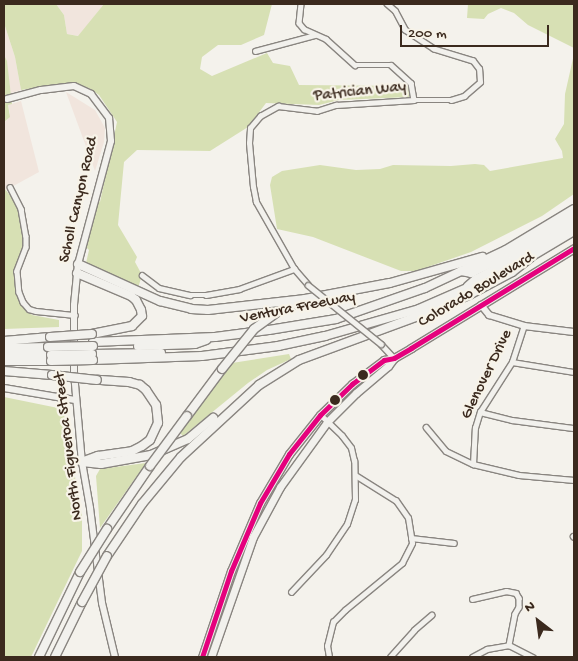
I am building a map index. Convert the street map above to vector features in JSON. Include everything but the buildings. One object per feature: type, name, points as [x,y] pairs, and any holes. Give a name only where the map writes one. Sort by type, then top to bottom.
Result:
[{"type":"highway","name":"Ventura Freeway","points":[[50,348],[93,351],[270,330],[336,318],[392,301],[461,271],[506,250],[574,209]]},
{"type":"highway","points":[[461,271],[471,273],[487,266],[574,216]]},
{"type":"highway","points":[[465,290],[476,279],[512,261],[574,224]]},
{"type":"highway","name":"Ventura Freeway","points":[[4,361],[50,348],[202,356],[278,346],[325,336],[419,309],[465,290],[530,258],[574,230]]},
{"type":"highway","points":[[78,264],[160,301],[191,309],[225,309],[305,299],[425,275],[506,250]]},
{"type":"highway","points":[[82,462],[101,464],[135,459],[171,448],[188,438],[238,398],[298,360],[428,313],[469,295],[512,272],[530,258]]},
{"type":"highway","points":[[4,355],[50,348],[92,334],[132,326],[142,316],[136,300],[131,296],[77,273]]},
{"type":"highway","points":[[39,657],[80,572],[150,466],[187,416],[254,329],[277,312],[305,299]]},
{"type":"highway","points":[[4,342],[50,348]]},
{"type":"highway","points":[[4,348],[50,348]]},
{"type":"highway","points":[[4,371],[129,382],[140,385],[146,390],[156,405],[158,423],[150,440],[132,451],[98,456],[82,462]]},
{"type":"highway","points":[[55,657],[107,556],[142,504],[181,457],[238,402],[275,374]]},
{"type":"main road","name":"Colorado Boulevard","points":[[202,657],[272,481],[289,454],[320,415],[352,384],[384,360],[394,358],[574,248]]},
{"type":"main road","name":"Colorado Boulevard","points":[[211,657],[249,535],[280,487],[328,422],[356,392],[388,366],[394,358]]},
{"type":"main road","points":[[272,481],[280,487]]},
{"type":"street","points":[[301,4],[298,23],[304,29],[326,39],[355,65],[391,65],[411,83],[414,100]]},
{"type":"street","name":"Patrician Way","points":[[387,4],[395,11],[405,30],[434,49],[473,62],[479,69],[480,82],[464,96],[451,100],[414,100],[336,105],[317,111],[278,106],[260,116],[250,128],[249,156],[256,202],[294,269],[308,285],[381,344],[394,358]]},
{"type":"street","points":[[255,51],[315,35]]},
{"type":"street","name":"Scholl Canyon Road","points":[[7,100],[41,90],[74,86],[90,94],[109,118],[111,141],[78,264],[75,315]]},
{"type":"street","points":[[10,187],[21,209],[26,236],[26,247],[18,271],[19,292],[23,302],[29,309],[36,311],[75,315]]},
{"type":"street","points":[[142,275],[159,288],[190,295],[206,295],[239,289],[294,269]]},
{"type":"street","points":[[481,306],[489,315],[524,326],[574,332]]},
{"type":"street","name":"North Figueroa Street","points":[[75,315],[75,400],[82,462],[102,603],[114,657]]},
{"type":"street","name":"Glenover Drive","points":[[473,464],[475,428],[480,412],[512,362],[524,326]]},
{"type":"street","points":[[512,362],[574,372]]},
{"type":"street","points":[[4,388],[75,400]]},
{"type":"street","points":[[480,412],[512,420],[574,428]]},
{"type":"street","points":[[291,592],[326,554],[347,524],[355,500],[356,476],[354,461],[347,442],[320,415]]},
{"type":"street","points":[[426,426],[446,451],[473,464],[519,475],[574,480]]},
{"type":"street","points":[[329,657],[327,646],[333,622],[344,610],[402,563],[412,543],[408,518],[396,501],[356,476]]},
{"type":"street","points":[[411,538],[454,543]]},
{"type":"street","points":[[472,599],[506,591],[516,593],[519,598],[519,607],[515,614],[509,645]]},
{"type":"street","points":[[390,657],[414,630],[431,615]]},
{"type":"street","points":[[472,657],[487,649],[509,645],[533,657]]},
{"type":"shaded area","points":[[56,4],[104,4],[79,36],[67,34],[64,15]]},
{"type":"shaded area","points":[[4,23],[15,57],[21,90],[11,93],[4,55]]},
{"type":"shaded area","points":[[66,92],[95,110],[105,128],[104,142],[95,171]]},
{"type":"shaded area","points":[[21,101],[39,172],[6,190],[4,188],[4,122],[10,113],[8,105]]},
{"type":"green space","points":[[4,4],[56,4],[64,15],[67,34],[78,36],[104,4],[272,4],[264,35],[241,45],[218,45],[202,57],[200,69],[212,76],[267,53],[273,63],[290,66],[299,85],[409,86],[409,97],[339,100],[319,105],[266,103],[248,127],[210,151],[137,150],[124,162],[118,225],[137,257],[135,262],[142,275],[138,288],[116,281],[86,263],[89,250],[85,246],[96,197],[100,202],[117,122],[99,95],[89,88],[65,83],[21,90],[15,57],[4,23]]},
{"type":"green space","points":[[468,4],[574,4],[574,48],[528,25],[514,13],[501,8],[488,14],[484,19],[467,18]]},
{"type":"green space","points":[[574,54],[574,194],[542,216],[471,252],[416,271],[401,271],[313,237],[277,229],[270,185],[272,177],[282,171],[320,165],[356,170],[380,169],[393,165],[451,166],[475,164],[484,165],[490,171],[563,158],[562,151],[555,139],[564,124],[565,94]]},
{"type":"green space","points":[[4,55],[7,61],[12,104],[8,105],[10,117],[4,122]]},
{"type":"green space","points":[[4,188],[14,200],[24,225],[25,240],[15,274],[18,297],[32,315],[59,320],[59,327],[4,329]]},
{"type":"green space","points":[[289,354],[291,359],[267,370],[248,383],[183,436],[180,433],[232,363]]},
{"type":"green space","points":[[4,397],[63,409],[82,516],[82,551],[31,657],[4,657]]},
{"type":"green space","points":[[146,463],[100,528],[96,476],[100,469]]},
{"type":"transit line","points":[[202,657],[231,571],[260,503],[289,454],[320,415],[352,384],[384,360],[394,358],[411,348],[574,248]]}]
